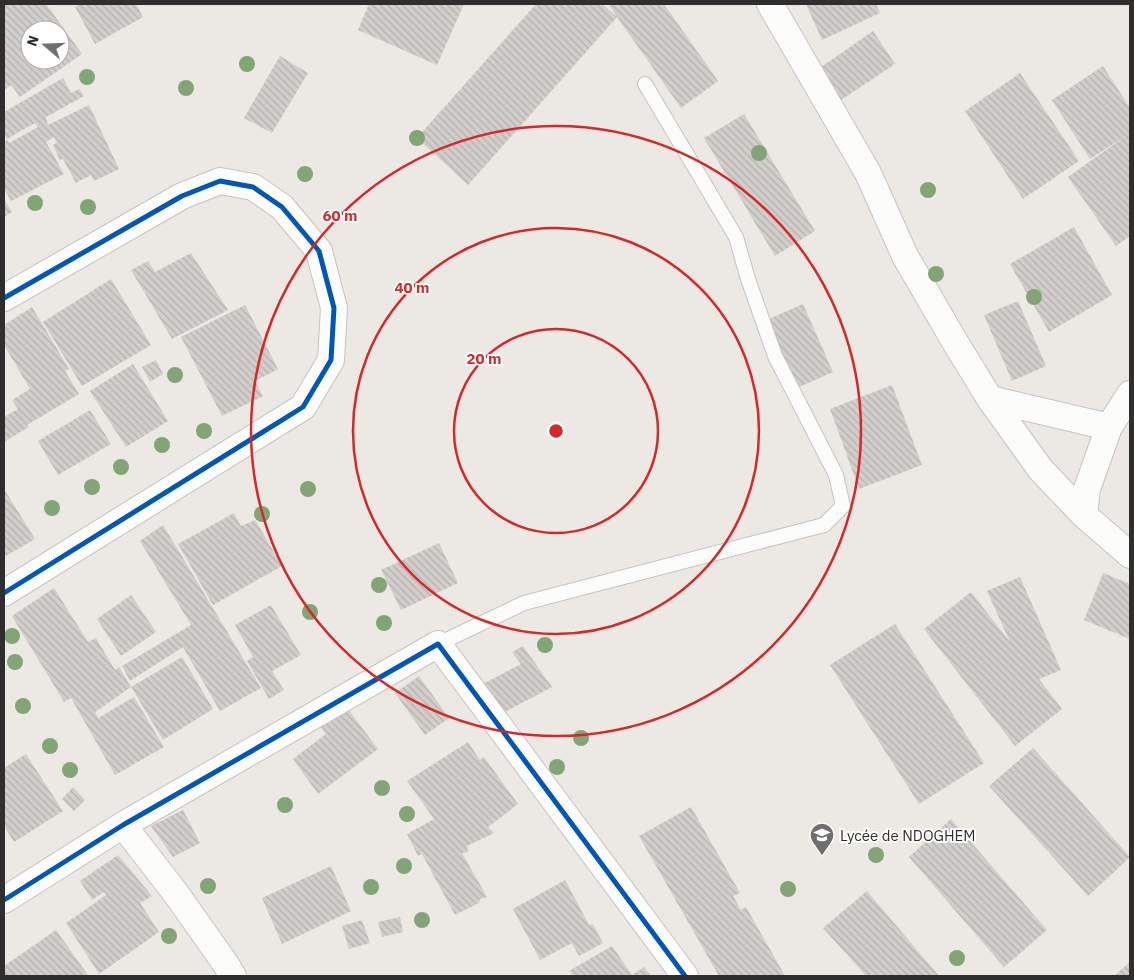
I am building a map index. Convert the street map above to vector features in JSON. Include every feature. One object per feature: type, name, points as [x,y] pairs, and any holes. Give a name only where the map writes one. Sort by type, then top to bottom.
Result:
[{"type":"street","points":[[770,4],[868,173],[905,256],[954,342],[990,399],[1041,470],[1084,516],[1130,554]]},
{"type":"street","points":[[4,298],[182,196],[220,181],[253,188],[282,207],[318,251],[334,308],[331,360],[303,408],[4,593]]},
{"type":"street","points":[[1084,516],[1087,489],[1109,427],[1130,394]]},
{"type":"street","points":[[990,399],[1109,427]]},
{"type":"street","points":[[4,900],[123,825],[438,644],[685,976]]},
{"type":"street","points":[[123,825],[183,903],[233,976]]},
{"type":"lane","points":[[438,644],[524,604],[824,525],[843,506],[836,475],[775,356],[748,279],[736,237],[645,84]]},
{"type":"building","points":[[4,4],[46,4],[58,20],[20,20],[20,70],[59,70],[20,97],[11,85],[4,90]]},
{"type":"building","points":[[80,4],[136,4],[143,17],[95,44],[75,7]]},
{"type":"building","points":[[369,4],[464,4],[437,65],[358,30]]},
{"type":"building","points":[[536,4],[602,4],[617,17],[468,185],[417,138]]},
{"type":"building","points":[[608,4],[664,4],[718,81],[681,108]]},
{"type":"building","points":[[806,4],[876,4],[880,13],[822,40]]},
{"type":"building","points":[[873,31],[895,64],[832,106],[811,74]]},
{"type":"building","points":[[70,37],[82,54],[70,62]]},
{"type":"building","points":[[280,56],[308,73],[272,133],[244,118]]},
{"type":"building","points":[[1103,66],[1130,108],[1130,236],[1116,246],[1068,177],[1127,135],[1090,159],[1052,100]]},
{"type":"building","points":[[1020,73],[1079,161],[1023,199],[965,111]]},
{"type":"building","points":[[63,78],[71,93],[79,89],[84,96],[46,117],[48,125],[89,105],[119,169],[94,181],[91,175],[76,183],[63,159],[60,160],[53,145],[57,143],[54,137],[46,142],[64,174],[11,201],[4,188],[4,142],[7,140],[9,143],[38,127],[35,123],[7,139],[4,134],[4,112]]},
{"type":"building","points":[[744,114],[815,231],[775,256],[704,138]]},
{"type":"building","points":[[4,202],[12,212],[4,217]]},
{"type":"building","points":[[1074,227],[1112,295],[1049,332],[1010,264]]},
{"type":"building","points":[[191,253],[228,310],[172,339],[131,270],[148,261],[155,272]]},
{"type":"building","points":[[111,279],[151,345],[82,386],[43,322]]},
{"type":"building","points":[[1018,301],[1046,366],[1012,381],[984,315]]},
{"type":"building","points":[[803,304],[833,372],[790,391],[760,323]]},
{"type":"building","points":[[245,305],[278,369],[255,381],[263,396],[222,416],[181,337]]},
{"type":"building","points":[[32,307],[69,369],[65,371],[79,394],[27,425],[29,427],[4,442],[4,417],[18,409],[12,400],[30,389],[4,345],[4,325]]},
{"type":"building","points":[[156,360],[163,374],[150,382],[142,367]]},
{"type":"building","points":[[133,364],[168,421],[126,447],[90,391]]},
{"type":"building","points":[[892,385],[922,465],[859,489],[830,409]]},
{"type":"building","points":[[90,410],[111,444],[58,475],[38,441]]},
{"type":"building","points":[[4,489],[35,539],[4,557]]},
{"type":"building","points":[[234,513],[241,526],[255,520],[282,566],[213,605],[178,544]]},
{"type":"building","points":[[163,525],[261,688],[220,711],[183,647],[130,681],[122,666],[191,625],[140,541]]},
{"type":"building","points":[[439,543],[458,583],[401,610],[381,570]]},
{"type":"building","points":[[1103,573],[1130,584],[1130,639],[1084,620]]},
{"type":"building","points":[[1020,577],[1061,670],[1039,679],[1062,709],[1015,746],[924,629],[971,592],[1010,642],[987,591]]},
{"type":"building","points":[[54,588],[88,642],[96,638],[115,670],[119,667],[131,687],[95,712],[98,718],[134,697],[164,747],[115,775],[71,698],[64,702],[12,616]]},
{"type":"building","points":[[131,595],[156,632],[121,656],[97,619]]},
{"type":"building","points":[[271,605],[301,655],[272,671],[284,690],[269,699],[247,661],[253,657],[235,625]]},
{"type":"building","points":[[895,624],[984,763],[919,804],[830,665]]},
{"type":"building","points":[[523,646],[552,687],[501,714],[481,685],[521,664],[512,652]]},
{"type":"building","points":[[182,657],[213,709],[163,740],[131,687]]},
{"type":"building","points":[[419,676],[449,718],[425,735],[395,693]]},
{"type":"building","points":[[347,708],[378,749],[318,794],[293,759],[326,734],[321,727]]},
{"type":"building","points":[[468,742],[480,760],[484,757],[518,804],[488,827],[494,833],[467,846],[468,852],[462,853],[487,897],[480,899],[479,903],[455,915],[422,854],[418,856],[407,834],[434,819],[407,781]]},
{"type":"building","points":[[1033,748],[1130,857],[1088,896],[989,786]]},
{"type":"building","points":[[26,754],[63,811],[14,842],[4,826],[4,768]]},
{"type":"building","points":[[73,787],[85,800],[74,811],[62,799]]},
{"type":"building","points":[[691,807],[740,893],[733,896],[741,910],[746,907],[785,976],[719,976],[639,836]]},
{"type":"building","points":[[183,810],[200,843],[173,857],[151,826]]},
{"type":"building","points":[[951,819],[1047,930],[1004,967],[909,857]]},
{"type":"building","points":[[118,855],[152,896],[140,903],[159,932],[99,974],[66,923],[106,895],[104,892],[92,900],[80,881]]},
{"type":"building","points":[[331,866],[351,911],[282,944],[262,898]]},
{"type":"building","points":[[565,880],[589,925],[593,924],[603,943],[579,956],[572,943],[540,960],[513,909]]},
{"type":"building","points":[[867,891],[939,976],[866,976],[823,928]]},
{"type":"building","points":[[400,917],[403,932],[382,937],[378,922]]},
{"type":"building","points":[[362,920],[370,943],[349,949],[342,926]]},
{"type":"building","points":[[56,930],[88,975],[4,976],[4,966]]},
{"type":"building","points":[[612,946],[632,975],[644,967],[651,976],[573,976],[569,971]]},
{"type":"building","points":[[1130,962],[1130,976],[1114,976]]},
{"type":"cycle path","points":[[4,298],[182,196],[220,181],[253,187],[282,207],[319,251],[334,308],[331,360],[303,407],[4,593]]},
{"type":"cycle path","points":[[4,900],[123,825],[438,644],[685,976]]},
{"type":"place","name":"Lycée de NDOGHEM","points":[[822,856]]}]
